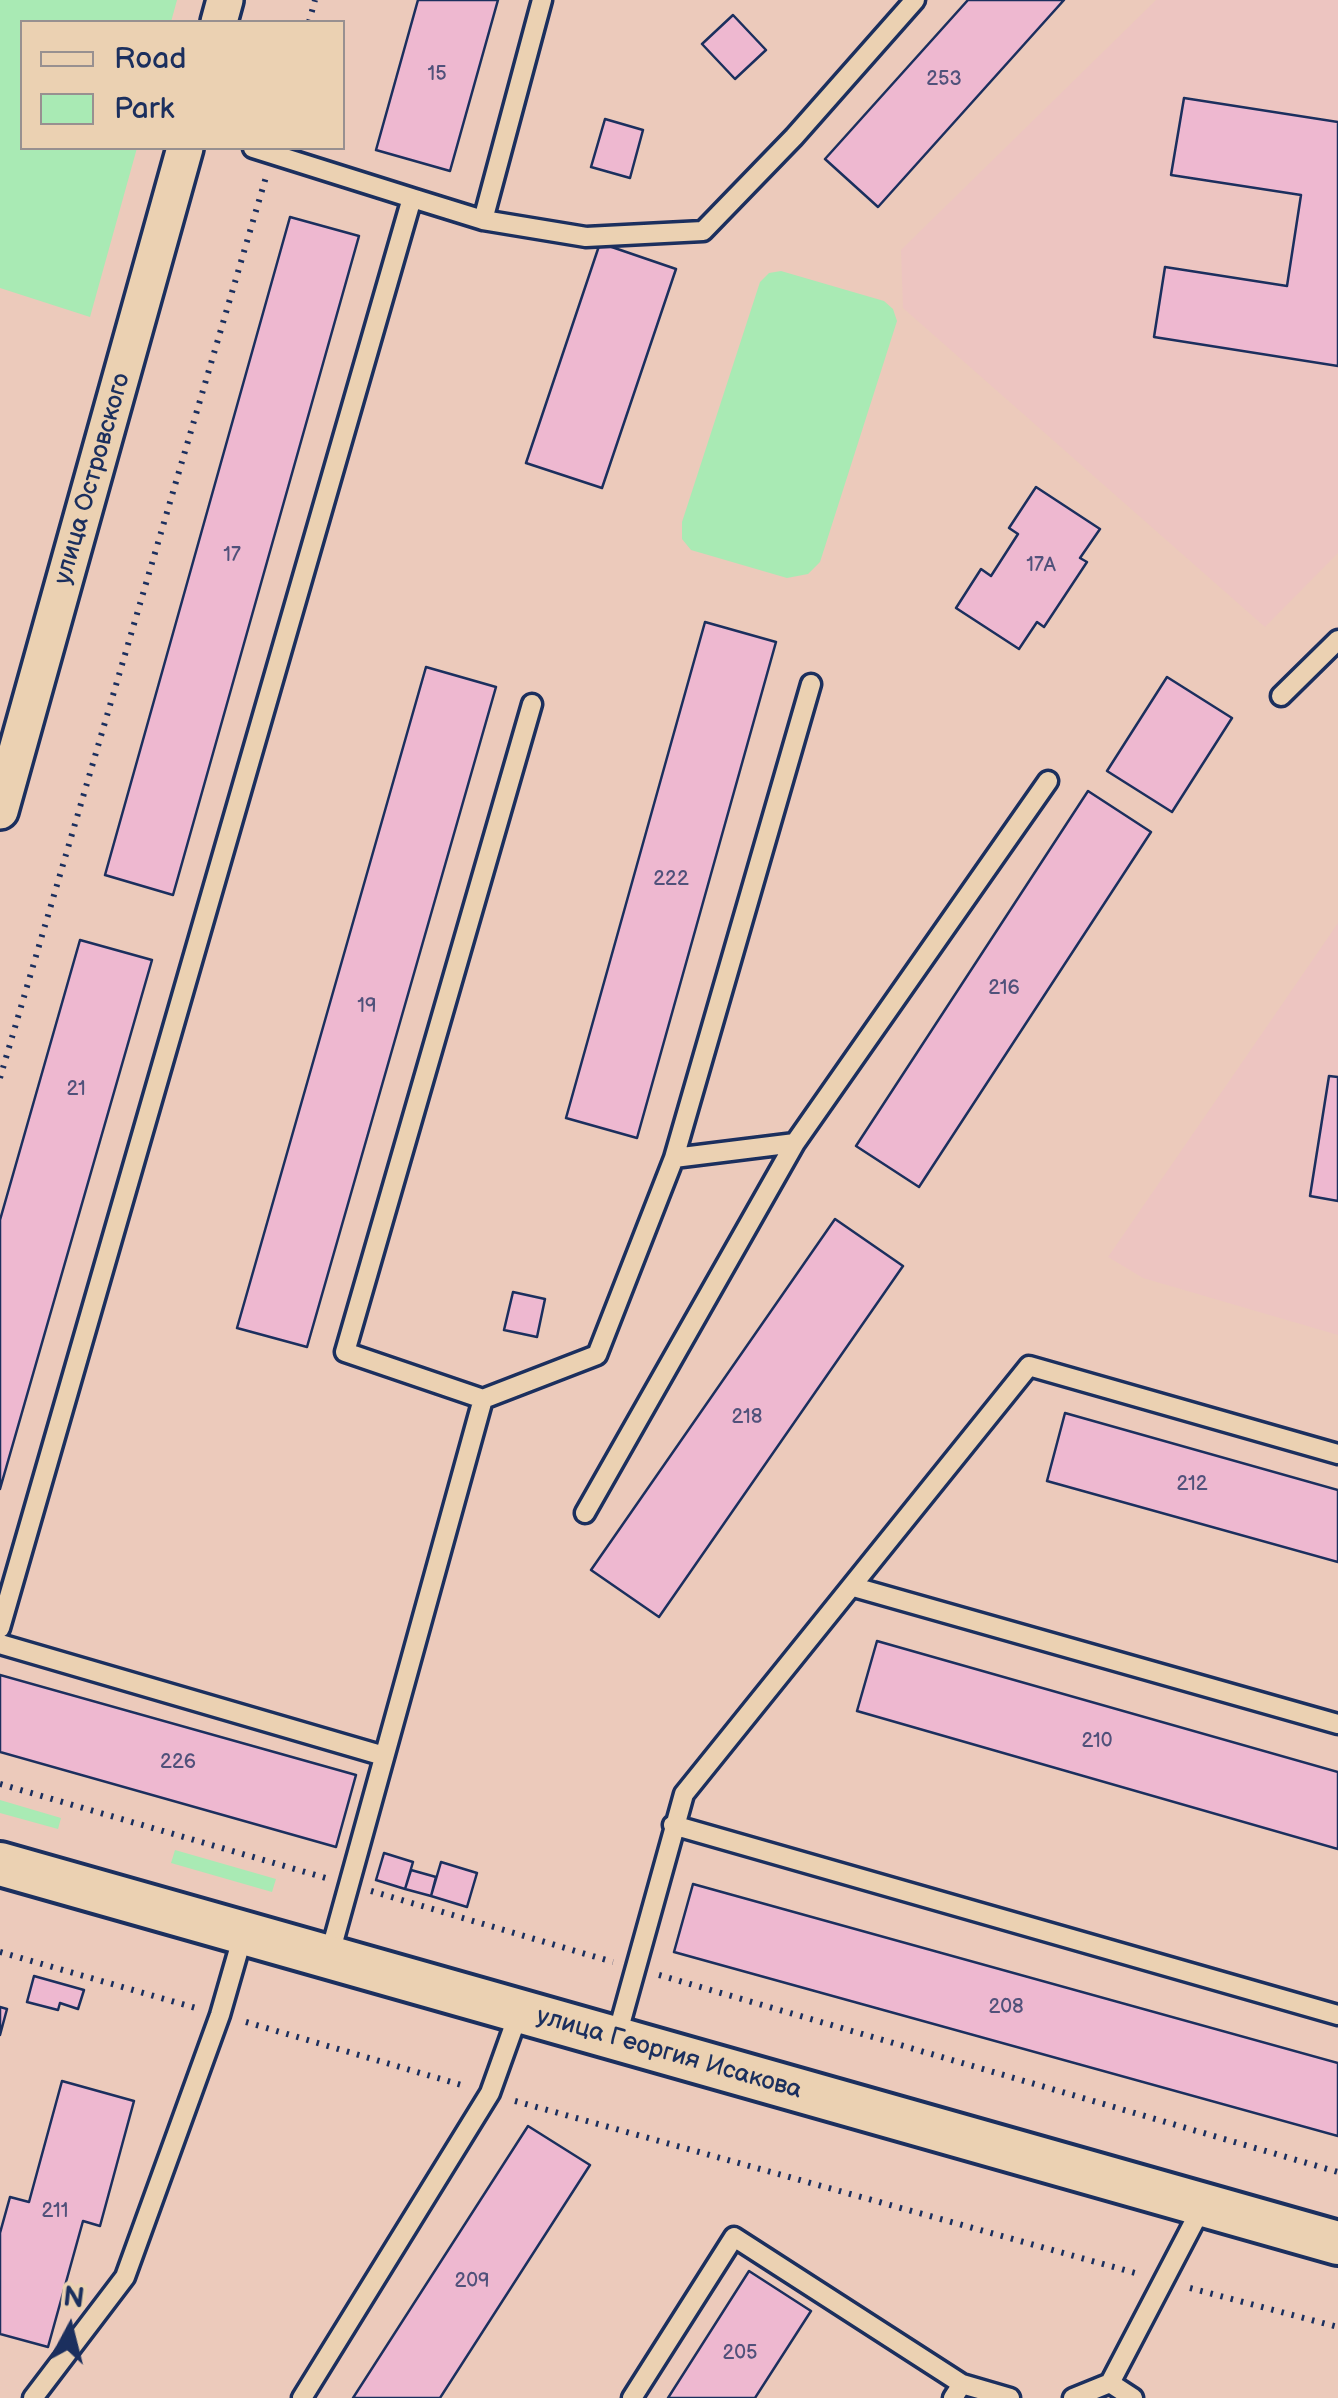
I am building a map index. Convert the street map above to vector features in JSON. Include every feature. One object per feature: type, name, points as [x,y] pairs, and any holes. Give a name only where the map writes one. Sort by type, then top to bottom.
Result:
[{"type":"street","name":"улица Островского","points":[[0,810],[184,150]]},
{"type":"street","name":"улица Георгия Исакова","points":[[0,1864],[1338,2243]]},
{"type":"lane","points":[[482,220],[542,0]]},
{"type":"lane","points":[[261,150],[482,220],[586,236],[703,231],[794,137],[914,0]]},
{"type":"lane","points":[[0,1628],[412,198]]},
{"type":"lane","points":[[1281,696],[1338,640]]},
{"type":"lane","points":[[532,704],[345,1352],[483,1398],[597,1354],[674,1158],[812,684]]},
{"type":"lane","points":[[586,1514],[795,1144],[1048,781]]},
{"type":"lane","points":[[674,1158],[795,1144]]},
{"type":"lane","points":[[616,2040],[684,1794],[1028,1366],[1338,1454]]},
{"type":"lane","points":[[329,1958],[483,1398]]},
{"type":"lane","points":[[854,1587],[1338,1724]]},
{"type":"lane","points":[[0,1644],[384,1756]]},
{"type":"lane","points":[[673,1825],[1338,2015]]},
{"type":"lane","points":[[33,2398],[125,2276],[220,2015],[243,1934]]},
{"type":"lane","points":[[302,2398],[490,2094],[519,2011]]},
{"type":"lane","points":[[1073,2398],[1110,2383],[1203,2204]]},
{"type":"lane","points":[[632,2398],[734,2237],[958,2391],[1010,2398]]},
{"type":"lane","points":[[1110,2383],[1133,2398]]},
{"type":"path","points":[[0,1078],[273,153]]},
{"type":"path","points":[[0,1784],[1338,2172]]},
{"type":"path","points":[[0,1952],[490,2094],[1338,2327]]},
{"type":"shaded area","points":[[1156,0],[1338,0],[1338,553],[1265,627],[903,308],[901,250]]},
{"type":"shaded area","points":[[1338,923],[1338,1335],[1143,1278],[1108,1257]]},
{"type":"green space","points":[[0,0],[177,0],[172,20],[20,20],[20,150],[136,150],[90,317],[0,288]]},
{"type":"green space","points":[[781,271],[884,301],[893,309],[897,321],[820,562],[808,574],[787,578],[691,550],[682,539],[682,522],[760,282],[769,273]]},
{"type":"green space","points":[[0,1800],[61,1818],[58,1829],[0,1813]]},
{"type":"green space","points":[[175,1850],[276,1879],[272,1892],[171,1863]]},
{"type":"building","points":[[418,0],[498,0],[450,171],[376,150]]},
{"type":"building","points":[[968,0],[1064,0],[878,207],[825,159]]},
{"type":"building","points":[[733,15],[766,50],[735,79],[702,44]]},
{"type":"building","points":[[1184,98],[1338,122],[1338,366],[1154,337],[1165,267],[1287,286],[1301,195],[1171,175]]},
{"type":"building","points":[[605,119],[643,130],[630,178],[591,167]]},
{"type":"building","points":[[290,217],[359,236],[173,895],[105,875]]},
{"type":"building","points":[[600,243],[676,269],[602,488],[526,463]]},
{"type":"building","points":[[1036,487],[1100,529],[1080,558],[1087,562],[1044,627],[1037,622],[1019,649],[956,608],[981,569],[991,576],[1018,534],[1009,528]]},
{"type":"building","points":[[705,622],[776,642],[637,1138],[566,1118]]},
{"type":"building","points":[[426,667],[496,687],[307,1347],[237,1328]]},
{"type":"building","points":[[1167,677],[1232,718],[1172,812],[1107,771]]},
{"type":"building","points":[[1088,791],[1151,832],[919,1187],[856,1146]]},
{"type":"building","points":[[80,940],[152,960],[0,1489],[0,1220]]},
{"type":"building","points":[[1329,1076],[1338,1077],[1338,1201],[1310,1196]]},
{"type":"building","points":[[835,1219],[903,1266],[659,1617],[591,1570]]},
{"type":"building","points":[[513,1292],[545,1299],[537,1337],[504,1330]]},
{"type":"building","points":[[1065,1413],[1338,1490],[1338,1562],[1047,1481]]},
{"type":"building","points":[[877,1641],[1338,1772],[1338,1849],[857,1711]]},
{"type":"building","points":[[0,1675],[356,1775],[336,1847],[0,1752]]},
{"type":"building","points":[[384,1853],[413,1862],[405,1889],[376,1880]]},
{"type":"building","points":[[441,1862],[477,1873],[467,1907],[431,1896]]},
{"type":"building","points":[[411,1870],[436,1877],[431,1896],[405,1889]]},
{"type":"building","points":[[693,1884],[1338,2063],[1338,2136],[674,1952]]},
{"type":"building","points":[[34,1976],[84,1990],[78,2009],[60,2003],[58,2010],[27,2002]]},
{"type":"building","points":[[0,2007],[7,2009],[0,2035]]},
{"type":"building","points":[[62,2081],[134,2101],[100,2226],[83,2221],[48,2347],[0,2334],[0,2233],[10,2197],[29,2202]]},
{"type":"building","points":[[528,2126],[590,2165],[440,2398],[353,2398]]},
{"type":"building","points":[[749,2271],[811,2311],[755,2398],[668,2398]]}]
